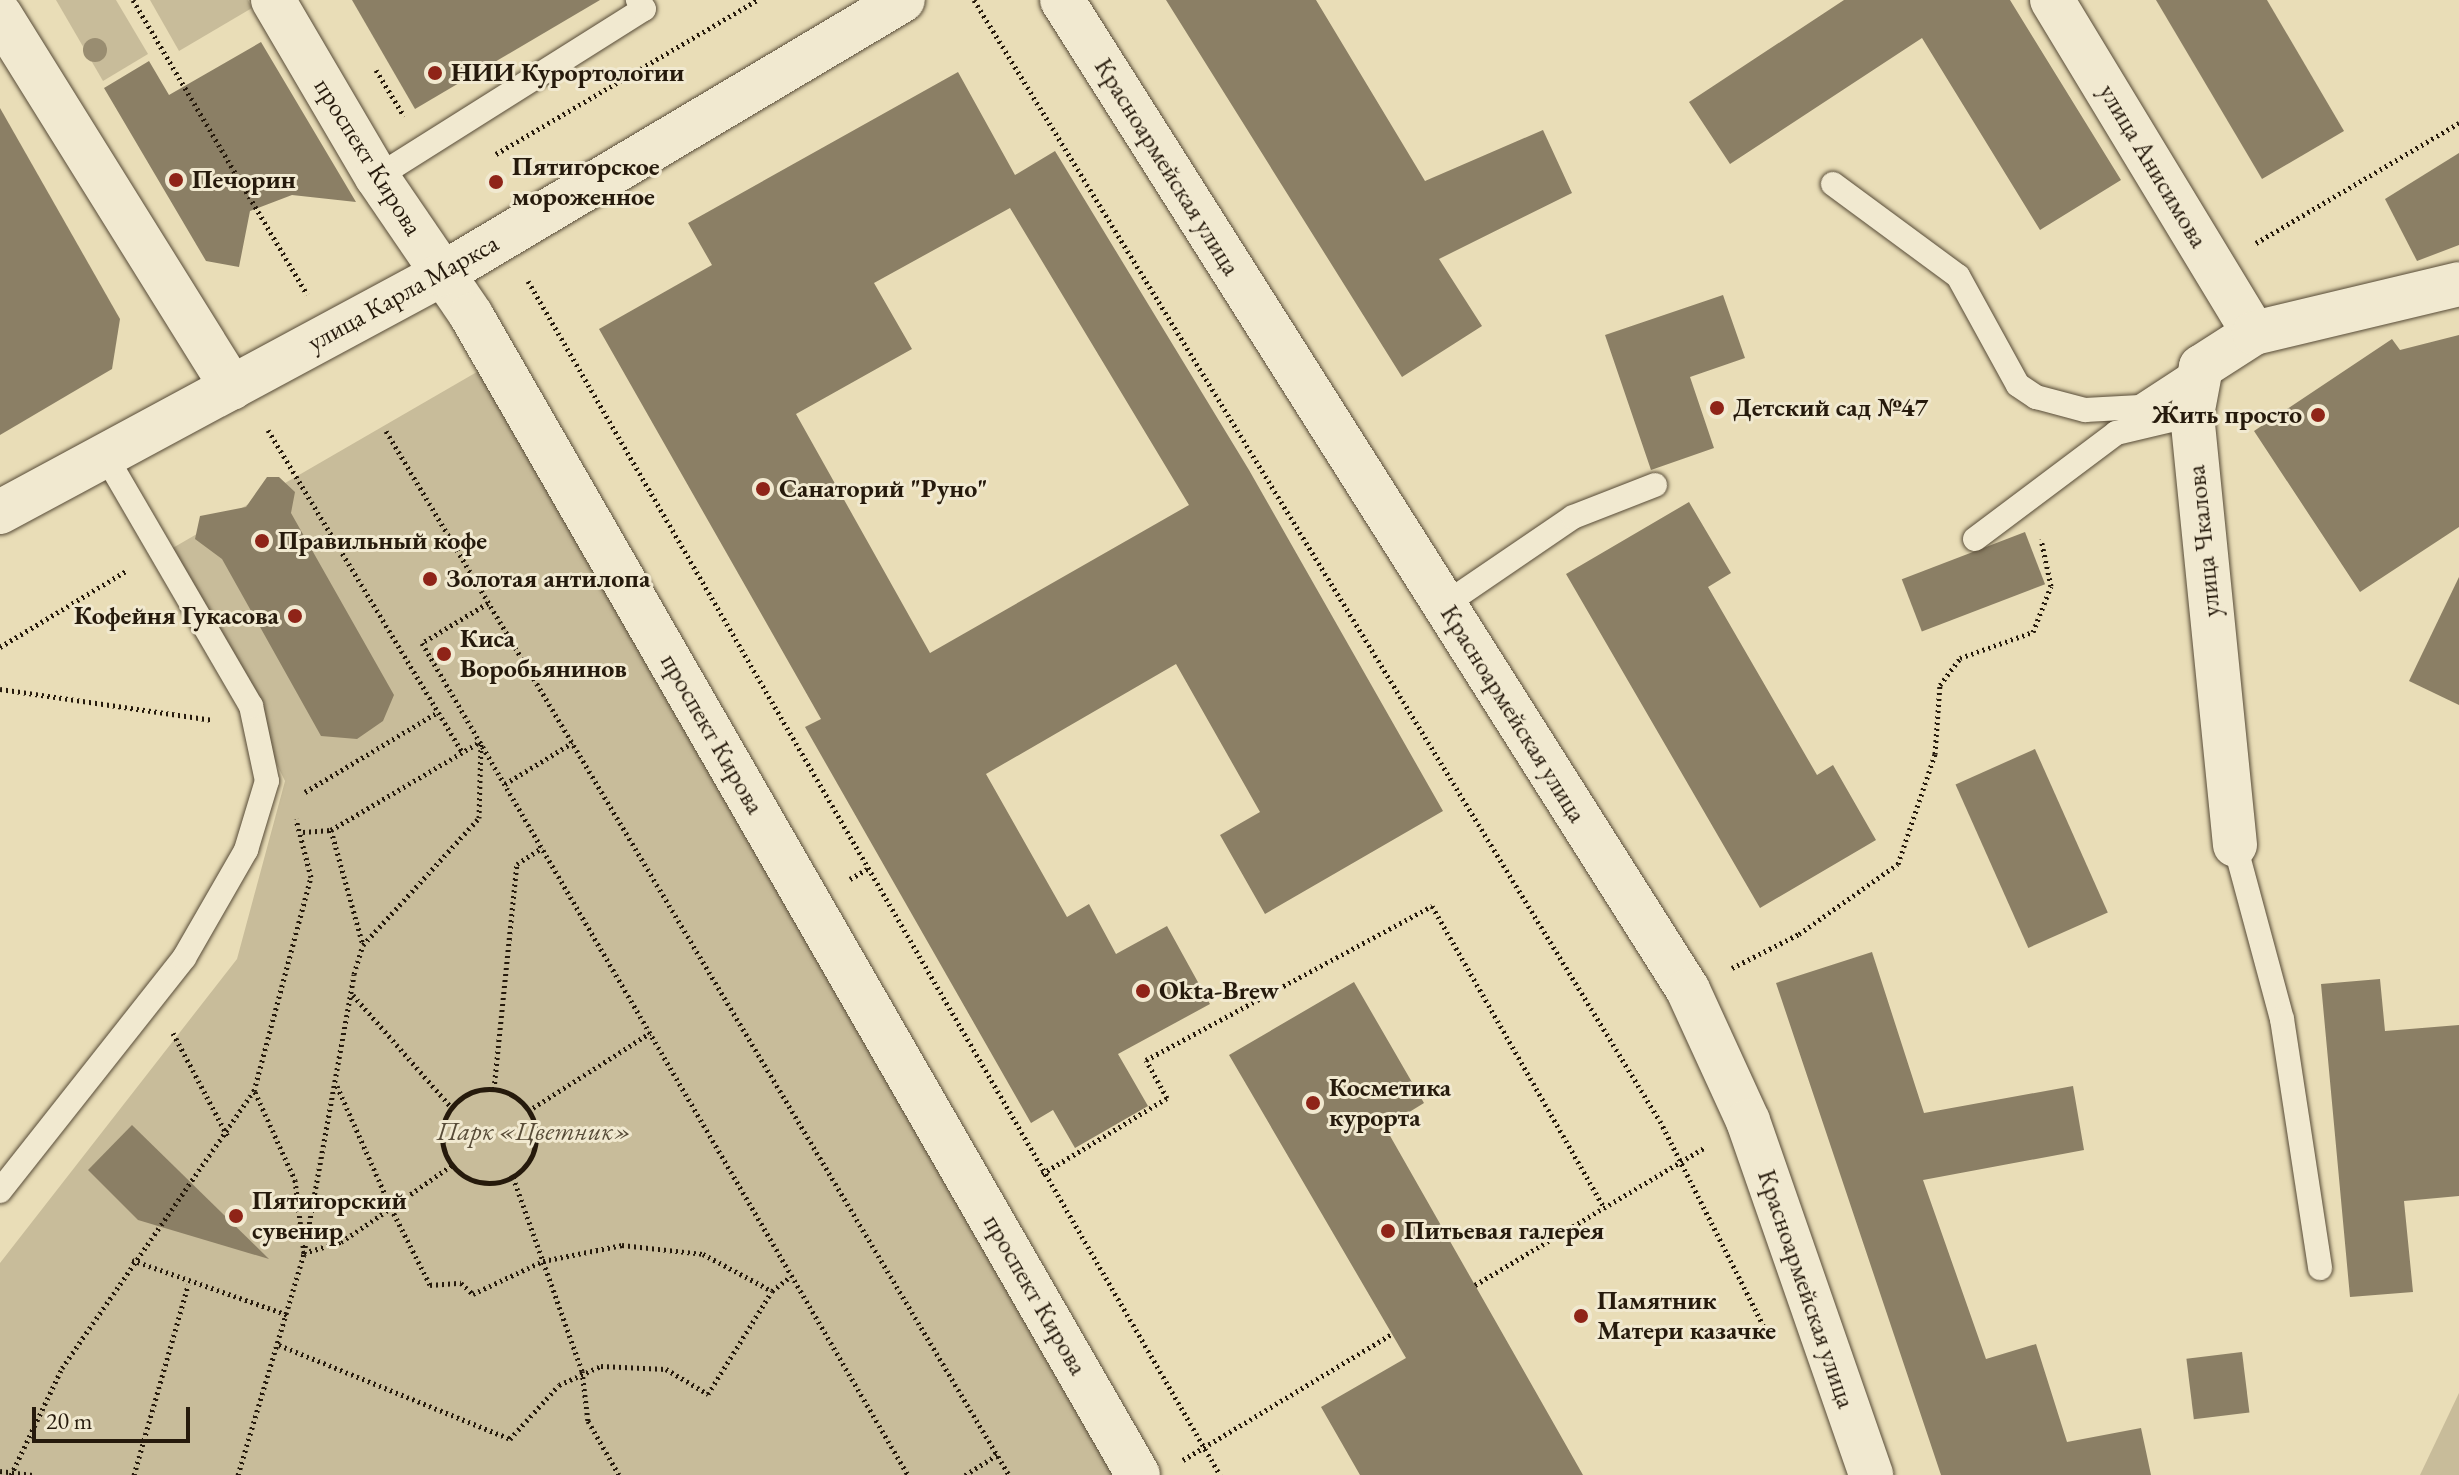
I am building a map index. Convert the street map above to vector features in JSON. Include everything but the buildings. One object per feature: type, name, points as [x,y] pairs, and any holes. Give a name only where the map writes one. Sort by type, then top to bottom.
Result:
[{"type":"street","name":"проспект Кирова","points":[[273,0],[377,177],[442,274],[1154,1472]]},
{"type":"street","name":"улица Карла Маркса","points":[[0,512],[442,274],[903,0]]},
{"type":"street","name":"Красноармейская улица","points":[[1062,0],[1688,990],[1748,1121],[1871,1475]]},
{"type":"street","name":"улица Анисимова","points":[[2052,0],[2254,333]]},
{"type":"street","points":[[0,15],[232,388]]},
{"type":"street","points":[[2201,367],[2254,333],[2459,284]]},
{"type":"street","name":"улица Чкалова","points":[[2201,367],[2192,415],[2235,845]]},
{"type":"lane","points":[[377,177],[644,9],[638,0]]},
{"type":"lane","points":[[1833,184],[1958,276],[2018,385],[2036,397],[2085,410],[2140,407],[2201,367]]},
{"type":"lane","points":[[1975,539],[2049,479],[2116,433],[2192,415]]},
{"type":"lane","points":[[0,1191],[184,958],[246,850],[267,781],[255,726],[161,550],[105,455]]},
{"type":"lane","points":[[1444,605],[1573,517],[1655,485]]},
{"type":"lane","points":[[2235,845],[2282,1019],[2320,1268]]},
{"type":"path","points":[[133,0],[308,294]]},
{"type":"path","points":[[974,0],[1680,1163],[1767,1333]]},
{"type":"path","points":[[2214,268],[2459,123]]},
{"type":"path","points":[[527,281],[1042,1174],[1220,1475]]},
{"type":"path","points":[[268,430],[462,752]]},
{"type":"path","points":[[386,431],[1009,1475]]},
{"type":"path","points":[[1688,990],[1799,934],[1898,864],[1935,754],[1940,685],[1960,658],[2033,632],[2051,586],[2040,547],[2049,479]]},
{"type":"path","points":[[0,647],[161,550]]},
{"type":"path","points":[[488,603],[422,643],[908,1475]]},
{"type":"path","points":[[0,689],[255,726]]},
{"type":"path","points":[[287,802],[438,712]]},
{"type":"path","points":[[303,832],[331,830],[481,742]]},
{"type":"path","points":[[363,945],[479,818],[481,742]]},
{"type":"path","points":[[505,784],[572,743]]},
{"type":"path","points":[[12,1472],[62,1368],[132,1260],[229,1138],[254,1091],[311,877],[303,832],[287,802],[267,781]]},
{"type":"path","points":[[238,1475],[304,1253],[363,945],[331,830]]},
{"type":"path","points":[[494,1089],[517,864],[542,848]]},
{"type":"path","points":[[1042,1174],[1167,1098],[1146,1060],[1432,906],[1604,1208]]},
{"type":"path","points":[[353,994],[452,1108]]},
{"type":"path","points":[[153,997],[229,1138]]},
{"type":"path","points":[[528,1111],[650,1033]]},
{"type":"path","points":[[337,1085],[391,1208],[430,1285],[461,1283],[473,1294],[543,1261],[599,1247],[660,1247],[703,1254],[772,1291]]},
{"type":"path","points":[[494,1089],[528,1111],[533,1153],[513,1177],[484,1182],[452,1165],[442,1129],[452,1108],[468,1093],[494,1089]]},
{"type":"path","points":[[254,1091],[295,1180],[304,1253]]},
{"type":"path","points":[[1475,1285],[1748,1121]]},
{"type":"path","points":[[304,1253],[341,1242],[452,1165]]},
{"type":"path","points":[[513,1177],[582,1371],[588,1421],[619,1475]]},
{"type":"path","points":[[132,1260],[188,1285],[288,1315]]},
{"type":"path","points":[[279,1345],[510,1439],[531,1411],[582,1371],[666,1369],[708,1394],[772,1291],[791,1276]]},
{"type":"path","points":[[134,1475],[188,1285]]},
{"type":"path","points":[[1154,1472],[1204,1448],[1392,1334]]},
{"type":"path","points":[[965,1475],[997,1455]]},
{"type":"path","points":[[0,1471],[33,1475]]},
{"type":"green space","points":[[56,0],[116,0],[148,54],[103,81]]},
{"type":"green space","points":[[150,0],[248,0],[252,8],[179,51]]},
{"type":"green space","name":"Парк «Цветник»","points":[[482,369],[1137,1475],[0,1475],[0,1263],[237,959],[285,781],[171,549]]},
{"type":"green space","points":[[2459,1393],[2459,1475],[2420,1475]]},
{"type":"place","name":"НИИ Курортологии","points":[[435,73]]},
{"type":"place","name":"Печорин","points":[[176,180]]},
{"type":"place","name":"Пятигорское мороженное","points":[[496,182]]},
{"type":"place","name":"Детский сад №47","points":[[1717,408]]},
{"type":"place","name":"Жить просто","points":[[2318,415]]},
{"type":"place","name":"Санаторий \"Руно\"","points":[[763,489]]},
{"type":"place","name":"Правильный кофе","points":[[262,541]]},
{"type":"place","name":"Золотая антилопа","points":[[430,579]]},
{"type":"place","name":"Кофейня Гукасова","points":[[295,616]]},
{"type":"place","name":"Киса Воробьянинов","points":[[444,654]]},
{"type":"place","name":"Okta-Brew","points":[[1143,991]]},
{"type":"place","name":"Косметика курорта","points":[[1313,1103]]},
{"type":"place","name":"Пятигорский сувенир","points":[[236,1216]]},
{"type":"place","name":"Питьевая галерея","points":[[1388,1231]]},
{"type":"place","name":"Памятник Матери казачке","points":[[1581,1316]]}]
